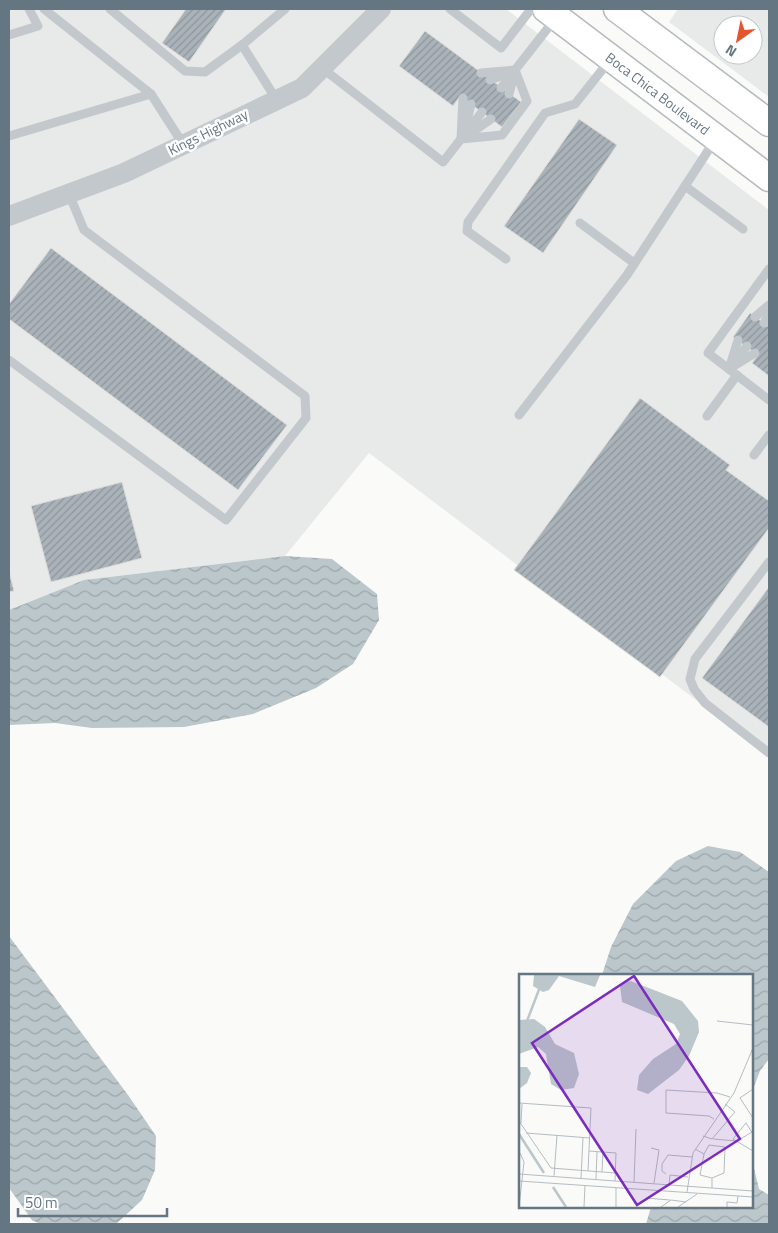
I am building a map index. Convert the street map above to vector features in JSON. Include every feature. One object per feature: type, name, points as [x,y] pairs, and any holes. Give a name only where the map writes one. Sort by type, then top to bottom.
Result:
[{"type":"main road","points":[[617,9],[769,123]]},
{"type":"main road","name":"Boca Chica Boulevard","points":[[551,13],[769,178]]},
{"type":"street","name":"Kings Highway","points":[[9,216],[124,173],[302,88],[381,9]]},
{"type":"lane","points":[[9,34],[38,26],[29,9]]},
{"type":"lane","points":[[44,9],[151,94],[183,144]]},
{"type":"lane","points":[[110,9],[185,71],[205,72],[285,9]]},
{"type":"lane","points":[[450,9],[501,48],[531,9]]},
{"type":"lane","points":[[501,88],[515,70],[551,13]]},
{"type":"lane","points":[[242,44],[276,99]]},
{"type":"lane","points":[[506,259],[467,231],[468,222],[545,113],[575,104],[611,58]]},
{"type":"lane","points":[[321,68],[443,162],[482,112]]},
{"type":"lane","points":[[461,139],[502,135],[526,101],[515,70]]},
{"type":"lane","points":[[481,73],[515,70]]},
{"type":"lane","points":[[490,80],[515,70]]},
{"type":"lane","points":[[509,94],[515,70]]},
{"type":"lane","points":[[9,136],[151,94]]},
{"type":"lane","points":[[461,139],[463,98]]},
{"type":"lane","points":[[461,139],[471,104]]},
{"type":"lane","points":[[461,139],[491,119]]},
{"type":"lane","points":[[519,414],[634,263],[716,138]]},
{"type":"lane","points":[[684,186],[743,229]]},
{"type":"lane","points":[[9,360],[226,520],[306,418],[305,396],[84,230],[69,194]]},
{"type":"lane","points":[[580,223],[634,263]]},
{"type":"lane","points":[[769,268],[708,353],[769,400]]},
{"type":"lane","points":[[755,317],[769,305]]},
{"type":"lane","points":[[764,323],[769,314]]},
{"type":"lane","points":[[733,372],[738,340]]},
{"type":"lane","points":[[707,416],[747,346]]},
{"type":"lane","points":[[733,372],[755,353]]},
{"type":"lane","points":[[754,454],[769,435]]},
{"type":"lane","points":[[769,562],[695,659],[690,679],[694,689],[705,703],[769,752]]},
{"type":"shaded area","points":[[9,9],[506,9],[769,210],[769,755],[369,453],[285,556],[84,580],[9,610]]},
{"type":"shaded area","points":[[678,9],[769,9],[769,97],[726,65],[763,65],[763,15],[713,15],[713,55],[669,22]]},
{"type":"water","points":[[285,556],[332,559],[377,594],[379,620],[353,664],[316,688],[253,714],[184,727],[92,728],[55,723],[9,725],[9,610],[84,580]]},
{"type":"water","points":[[708,846],[740,852],[769,872],[769,1059],[760,1071],[753,1089],[753,974],[602,974],[611,947],[633,904],[676,861]]},
{"type":"water","points":[[9,936],[128,1095],[156,1136],[155,1170],[142,1200],[116,1224],[40,1224],[32,1220],[9,1188]]},
{"type":"water","points":[[753,1164],[759,1189],[769,1195],[769,1224],[646,1224],[651,1208],[753,1208]]},
{"type":"building","points":[[186,9],[226,9],[189,62],[162,43]]},
{"type":"building","points":[[425,31],[521,102],[502,127],[460,96],[453,106],[399,66]]},
{"type":"building","points":[[579,119],[617,145],[543,253],[504,226]]},
{"type":"building","points":[[51,248],[287,425],[238,490],[9,319],[9,304]]},
{"type":"building","points":[[750,313],[769,327],[769,376],[752,363],[758,355],[733,337]]},
{"type":"building","points":[[640,398],[730,465],[726,470],[769,501],[769,528],[660,677],[514,570]]},
{"type":"building","points":[[122,482],[142,558],[51,582],[31,506]]},
{"type":"building","points":[[9,571],[14,591],[9,592]]},
{"type":"building","points":[[769,587],[769,727],[702,678]]}]
